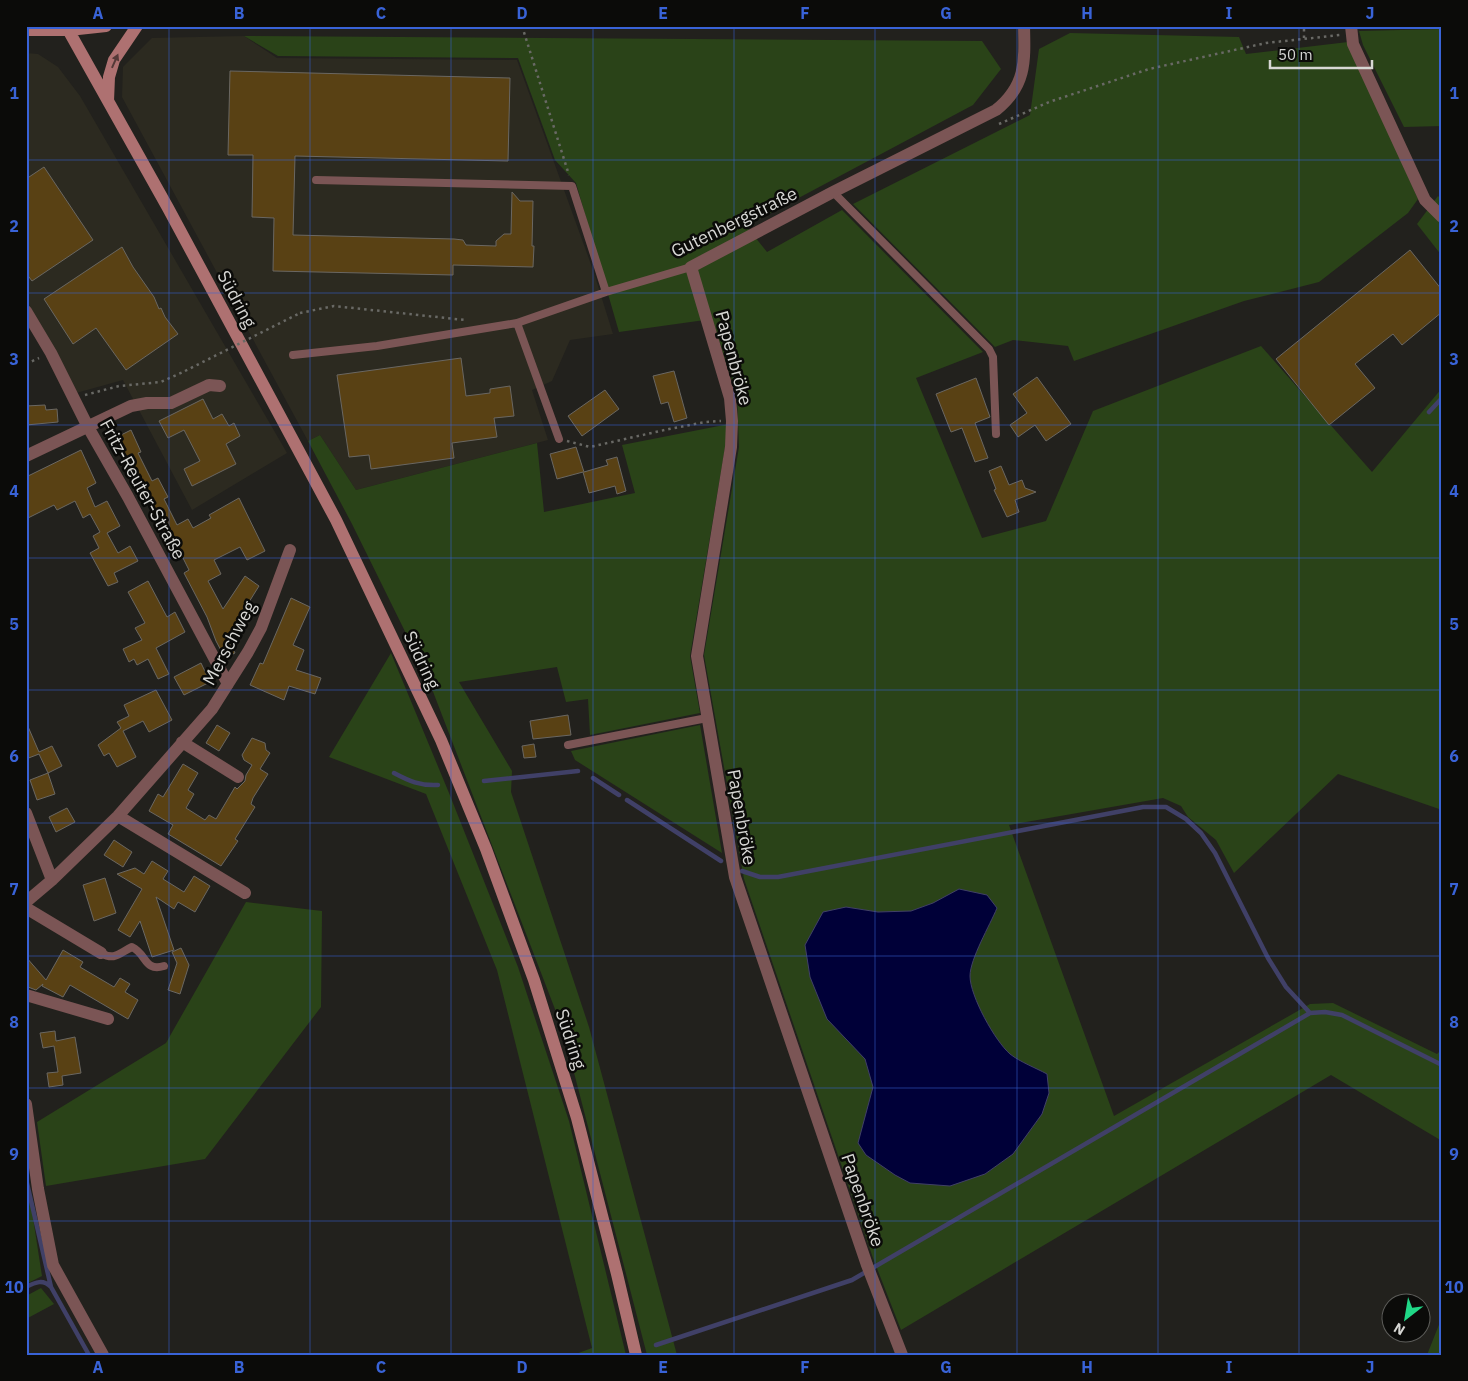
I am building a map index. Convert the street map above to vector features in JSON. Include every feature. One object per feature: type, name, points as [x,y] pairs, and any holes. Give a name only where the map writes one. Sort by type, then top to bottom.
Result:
[{"type":"main road","points":[[26,30],[106,26]]},
{"type":"main road","points":[[108,101],[109,77],[114,60],[137,26]]},
{"type":"main road","name":"Südring","points":[[68,28],[336,520],[441,740],[486,849],[534,980],[578,1118],[636,1355]]},
{"type":"street","name":"Gutenbergstraße","points":[[691,267],[833,192],[996,110],[1007,101],[1019,84],[1025,59],[1024,26]]},
{"type":"street","points":[[1351,30],[1352,44],[1425,200],[1442,217]]},
{"type":"street","name":"Papenbröke","points":[[691,267],[730,398],[732,421],[731,447],[697,656],[735,877],[867,1264],[902,1355]]},
{"type":"street","name":"Fritz-Reuter-Straße","points":[[26,311],[228,684]]},
{"type":"street","points":[[26,456],[131,406],[147,403],[171,403],[209,386],[220,386]]},
{"type":"street","name":"Merschweg","points":[[26,902],[52,880],[118,816],[212,709],[260,628],[290,550]]},
{"type":"street","points":[[182,742],[238,777]]},
{"type":"street","points":[[26,813],[52,880]]},
{"type":"street","points":[[118,816],[245,893]]},
{"type":"street","points":[[26,908],[101,953]]},
{"type":"street","points":[[26,995],[108,1019]]},
{"type":"street","points":[[26,1104],[38,1189],[53,1265],[103,1355]]},
{"type":"lane","points":[[316,180],[572,186],[606,292]]},
{"type":"lane","points":[[833,192],[989,349],[993,357],[996,434]]},
{"type":"lane","name":"Gutenbergstraße","points":[[293,356],[377,346],[517,323],[606,292],[691,267]]},
{"type":"lane","points":[[517,323],[559,439]]},
{"type":"lane","points":[[568,745],[707,718]]},
{"type":"lane","points":[[101,953],[108,957],[114,957],[132,947],[138,949],[150,966],[156,968],[164,966]]},
{"type":"path","points":[[522,26],[572,186]]},
{"type":"path","points":[[1304,26],[1304,38]]},
{"type":"path","points":[[999,125],[1049,102],[1149,69],[1266,43],[1351,30]]},
{"type":"path","points":[[74,398],[119,386],[161,382],[185,372],[300,313],[334,306],[467,320]]},
{"type":"path","points":[[559,439],[590,447],[705,422],[732,421]]},
{"type":"shaded area","points":[[244,36],[277,58],[517,60],[593,270],[613,334],[570,340],[552,381],[532,390],[548,440],[356,490],[320,435],[308,441],[122,97],[123,67],[152,38]]},
{"type":"shaded area","points":[[26,53],[38,54],[58,67],[80,96],[287,453],[192,510],[123,380],[76,393],[26,305]]},
{"type":"shaded area","points":[[959,889],[987,895],[997,908],[973,961],[970,976],[974,995],[984,1018],[997,1039],[1010,1054],[1047,1074],[1049,1093],[1042,1114],[1013,1154],[985,1174],[950,1186],[910,1183],[866,1155],[858,1143],[873,1087],[865,1059],[827,1019],[810,977],[805,945],[823,912],[846,907],[878,912],[911,911],[933,903]]},
{"type":"green space","points":[[1442,29],[1442,126],[1404,127],[1363,45],[1359,31]]},
{"type":"green space","points":[[1070,33],[1239,37],[1246,54],[1348,42],[1418,199],[1408,213],[1319,282],[1244,301],[1074,361],[1068,346],[1013,340],[995,347],[853,204],[1030,115],[1039,49]]},
{"type":"green space","points":[[244,36],[982,41],[1001,69],[973,105],[746,226],[767,252],[842,210],[983,352],[916,378],[982,538],[1046,521],[1093,411],[1261,346],[1372,472],[1442,388],[1442,810],[1338,774],[1234,873],[1216,840],[1188,817],[1181,806],[1163,798],[1009,825],[1114,1116],[1310,1004],[1333,1003],[1437,1054],[1442,1049],[1442,1141],[1331,1075],[901,1330],[873,1258],[744,879],[704,655],[739,447],[737,396],[712,319],[619,332],[576,183],[555,160],[518,58],[278,56]],"holes":[[[933,903],[990,924],[971,967],[970,974],[973,993],[990,1028],[1004,1048],[1019,1060],[1047,1075],[1042,1114],[1013,1154],[985,1174],[910,1183],[866,1155],[867,1114],[873,1087],[865,1059],[846,907],[878,912],[911,911]]]},
{"type":"green space","points":[[1438,196],[1442,200],[1442,256],[1417,224]]},
{"type":"green space","points":[[729,424],[690,656],[700,713],[590,735],[588,699],[566,702],[557,667],[459,682],[512,771],[511,792],[589,1027],[677,1355],[647,1355],[563,1030],[427,676],[352,524],[308,441],[320,435],[356,490],[537,443],[544,512],[635,493],[622,445]]},
{"type":"green space","points":[[391,653],[518,967],[569,1121],[626,1355],[573,1355],[592,1348],[497,970],[426,794],[329,757]]},
{"type":"green space","points":[[700,725],[722,853],[575,760],[571,751]]},
{"type":"green space","points":[[246,902],[322,911],[321,1007],[205,1159],[46,1186],[37,1122],[166,1043]]},
{"type":"green space","points":[[26,1173],[42,1276],[26,1284]]},
{"type":"green space","points":[[41,1288],[54,1304],[26,1319],[26,1296]]},
{"type":"green space","points":[[1442,1317],[1442,1355],[1427,1355]]},
{"type":"building","points":[[230,71],[510,78],[508,161],[295,156],[293,235],[454,239],[463,240],[466,245],[496,246],[496,241],[504,234],[511,234],[512,192],[520,201],[533,201],[533,267],[453,265],[453,275],[273,271],[274,218],[252,217],[253,155],[228,155]]},
{"type":"building","points":[[44,167],[93,240],[32,281],[26,273],[26,179]]},
{"type":"building","points":[[122,247],[133,267],[154,297],[159,309],[161,308],[165,317],[178,334],[126,370],[96,328],[73,344],[44,299]]},
{"type":"building","points":[[1410,250],[1442,290],[1442,312],[1402,345],[1393,334],[1355,364],[1375,388],[1329,425],[1276,359]]},
{"type":"building","points":[[461,358],[466,396],[490,393],[490,389],[510,386],[514,416],[494,418],[497,437],[452,443],[454,458],[371,469],[369,455],[349,457],[337,375]]},
{"type":"building","points":[[674,371],[687,418],[674,422],[668,402],[661,404],[653,376]]},
{"type":"building","points":[[1037,377],[1071,424],[1046,441],[1035,425],[1018,437],[1010,425],[1027,413],[1013,394]]},
{"type":"building","points":[[976,378],[990,417],[975,423],[988,458],[975,462],[962,428],[951,432],[936,394]]},
{"type":"building","points":[[605,390],[619,409],[582,436],[568,416]]},
{"type":"building","points":[[203,399],[213,419],[222,414],[229,426],[234,423],[240,436],[226,444],[236,464],[192,486],[184,469],[200,461],[184,430],[168,438],[159,421]]},
{"type":"building","points":[[45,405],[46,410],[57,409],[58,422],[26,425],[26,406]]},
{"type":"building","points":[[131,430],[141,452],[138,453],[152,481],[158,478],[168,497],[164,499],[177,525],[188,519],[193,528],[211,518],[209,515],[239,498],[265,551],[247,560],[240,547],[214,560],[221,574],[208,581],[223,609],[245,576],[259,586],[249,602],[253,604],[236,629],[226,635],[235,653],[225,658],[207,617],[184,573],[189,570],[175,542],[173,543],[166,531],[164,532],[142,486],[140,487],[115,438]]},
{"type":"building","points":[[576,447],[584,472],[608,465],[606,460],[617,457],[626,491],[617,494],[615,486],[589,493],[583,472],[557,479],[550,454]]},
{"type":"building","points":[[81,450],[96,483],[87,488],[95,507],[107,501],[120,526],[107,533],[118,553],[130,546],[138,561],[114,573],[118,582],[108,586],[90,553],[99,548],[93,536],[100,532],[90,514],[83,518],[75,501],[57,510],[54,505],[26,519],[26,477]]},
{"type":"building","points":[[1001,466],[1009,485],[1022,480],[1025,488],[1036,492],[1015,500],[1019,512],[1007,517],[994,490],[996,489],[989,471]]},
{"type":"building","points":[[148,581],[167,617],[175,612],[185,632],[156,648],[169,674],[158,679],[148,659],[137,665],[134,659],[129,662],[123,649],[142,640],[135,628],[145,623],[128,592]]},
{"type":"building","points":[[291,598],[310,607],[293,645],[304,650],[296,670],[321,678],[315,694],[289,686],[284,700],[250,685],[260,663],[263,664]]},
{"type":"building","points":[[201,663],[210,682],[184,695],[174,677]]},
{"type":"building","points":[[156,690],[172,720],[149,732],[143,721],[123,731],[136,757],[117,767],[109,753],[104,756],[98,745],[121,728],[117,722],[129,716],[124,705]]},
{"type":"building","points":[[568,715],[571,735],[533,739],[530,721]]},
{"type":"building","points":[[26,722],[39,752],[52,746],[62,766],[48,773],[39,754],[26,759]]},
{"type":"building","points":[[217,725],[230,733],[219,751],[206,743]]},
{"type":"building","points":[[252,738],[265,743],[266,750],[270,753],[260,769],[268,774],[253,798],[251,804],[255,807],[235,839],[238,841],[221,866],[168,834],[173,825],[149,811],[158,794],[163,797],[183,764],[198,773],[188,790],[194,794],[186,808],[205,820],[209,815],[216,819],[235,787],[237,789],[245,781],[252,765],[244,760],[242,755]]},
{"type":"building","points":[[534,744],[536,757],[524,758],[522,746]]},
{"type":"building","points":[[48,773],[55,794],[37,800],[30,780]]},
{"type":"building","points":[[67,808],[75,822],[56,832],[49,817]]},
{"type":"building","points":[[114,840],[132,852],[123,867],[104,855]]},
{"type":"building","points":[[152,861],[168,871],[163,879],[184,892],[194,876],[210,886],[195,912],[178,902],[174,909],[156,897],[174,950],[152,957],[140,921],[130,937],[118,930],[142,889],[117,874],[135,868],[144,874]]},
{"type":"building","points":[[105,878],[116,913],[94,921],[83,885]]},
{"type":"building","points":[[181,948],[189,965],[180,994],[168,990],[177,963],[172,952]]},
{"type":"building","points":[[63,950],[83,962],[80,967],[114,987],[120,978],[130,984],[125,992],[138,1000],[128,1019],[70,985],[63,997],[42,986],[43,984],[36,990],[26,985],[26,957],[46,980]]},
{"type":"building","points":[[55,1031],[56,1041],[75,1037],[81,1073],[62,1076],[63,1085],[49,1087],[47,1073],[58,1072],[54,1046],[43,1048],[40,1033]]},
{"type":"waterway","points":[[1429,412],[1442,398]]},
{"type":"waterway","points":[[484,781],[578,771]]},
{"type":"waterway","points":[[394,773],[415,782],[426,785],[438,785]]},
{"type":"waterway","points":[[593,778],[619,795]]},
{"type":"waterway","points":[[627,800],[721,861]]},
{"type":"waterway","points":[[742,871],[760,877],[778,877],[1143,807],[1166,807],[1186,819],[1201,833],[1215,853],[1268,958],[1286,987],[1310,1013]]},
{"type":"waterway","points":[[656,1345],[852,1280],[1310,1013],[1325,1012],[1342,1015],[1442,1065]]},
{"type":"waterway","points":[[26,1179],[51,1287]]},
{"type":"waterway","points":[[26,1287],[39,1282],[51,1287],[89,1355]]}]
